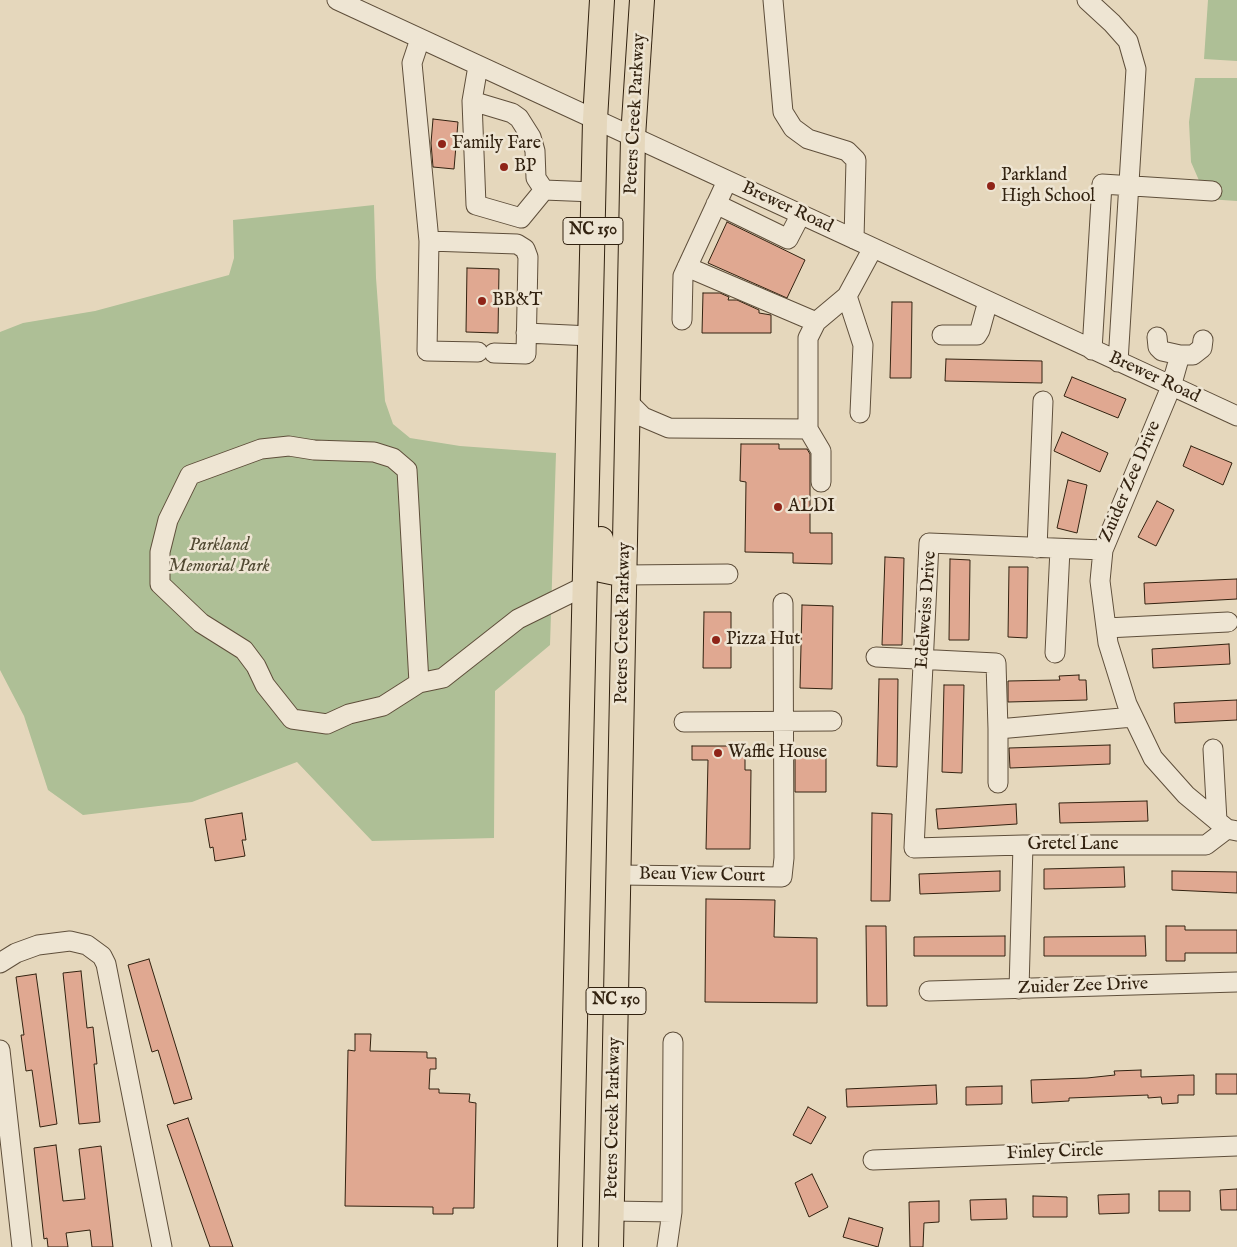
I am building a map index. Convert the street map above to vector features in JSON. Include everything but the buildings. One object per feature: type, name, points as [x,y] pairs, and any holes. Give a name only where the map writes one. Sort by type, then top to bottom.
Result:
[{"type":"main road","name":"NC 150","points":[[570,1247],[595,120],[602,0]]},
{"type":"main road","name":"Peters Creek Parkway","points":[[611,1247],[634,138],[642,0]]},
{"type":"main road","points":[[590,341],[600,493],[600,570],[625,575]]},
{"type":"street","name":"Brewer Road","points":[[337,0],[1237,416]]},
{"type":"street","points":[[773,0],[783,112],[792,128],[808,139],[840,148],[856,160],[854,239]]},
{"type":"street","points":[[1087,0],[1128,41],[1135,60],[1118,362]]},
{"type":"street","points":[[420,39],[412,64],[429,240],[426,351],[526,354],[528,257],[525,249],[517,244],[429,240]]},
{"type":"street","points":[[478,66],[472,101],[476,205],[521,218]]},
{"type":"street","points":[[472,101],[512,113],[519,118],[531,137],[535,151],[536,178],[544,190]]},
{"type":"street","points":[[682,320],[683,276],[727,180]]},
{"type":"street","points":[[1092,350],[1102,184],[1212,191]]},
{"type":"street","points":[[517,244],[521,218],[544,190]]},
{"type":"street","points":[[544,190],[594,192]]},
{"type":"street","points":[[716,204],[788,239],[800,214]]},
{"type":"street","points":[[821,482],[820,451],[808,429],[808,338],[816,322],[847,296],[873,248]]},
{"type":"street","points":[[687,267],[816,322]]},
{"type":"street","points":[[847,296],[863,345],[860,413]]},
{"type":"street","points":[[942,335],[977,335],[988,301]]},
{"type":"street","points":[[526,333],[590,341]]},
{"type":"street","points":[[1157,337],[1158,348],[1162,351],[1180,355],[1193,355],[1202,348],[1203,340]]},
{"type":"street","name":"Zuider Zee Drive","points":[[1180,355],[1171,387],[1102,550],[1100,581],[1108,643],[1133,717],[1153,758],[1186,795],[1227,827]]},
{"type":"street","points":[[1036,548],[1043,401]]},
{"type":"street","points":[[628,402],[643,417],[668,428],[808,429]]},
{"type":"street","points":[[419,683],[407,470],[393,458],[374,452],[314,450],[289,446],[261,449],[190,475],[168,520],[160,552],[160,584],[201,622],[244,650],[256,666],[265,685],[292,720],[327,724],[348,714],[382,706],[419,683],[444,678],[518,619],[585,586]]},
{"type":"street","name":"Edelweiss Drive","points":[[914,848],[929,543],[1102,550]]},
{"type":"street","points":[[1055,653],[1060,548]]},
{"type":"street","points":[[625,575],[728,574]]},
{"type":"street","name":"Beau View Court","points":[[619,875],[782,877],[784,858],[783,604]]},
{"type":"street","points":[[1106,628],[1228,622]]},
{"type":"street","points":[[876,657],[996,663],[998,783]]},
{"type":"street","points":[[998,729],[1133,717]]},
{"type":"street","points":[[684,722],[832,721]]},
{"type":"street","points":[[1213,750],[1227,827]]},
{"type":"street","name":"Gretel Lane","points":[[914,848],[1023,845],[1206,845],[1227,827]]},
{"type":"street","points":[[1019,989],[1023,845]]},
{"type":"street","points":[[0,963],[16,953],[38,945],[70,940],[87,945],[102,956],[106,964],[162,1247]]},
{"type":"street","name":"Zuider Zee Drive","points":[[929,991],[1237,982]]},
{"type":"street","points":[[667,1247],[672,1212],[673,1042]]},
{"type":"street","points":[[0,1050],[22,1247]]},
{"type":"street","name":"Finley Circle","points":[[873,1160],[1237,1146]]},
{"type":"street","points":[[612,1210],[672,1212]]},
{"type":"green space","points":[[1208,0],[1237,0],[1237,61],[1204,59]]},
{"type":"green space","points":[[1195,78],[1237,78],[1237,201],[1207,199],[1191,162],[1189,122]]},
{"type":"green space","name":"Parkland Memorial Park","points":[[374,205],[376,278],[385,401],[393,424],[410,438],[460,446],[556,453],[550,645],[495,691],[494,838],[372,841],[297,762],[192,802],[83,815],[48,790],[24,716],[0,670],[0,332],[23,323],[95,311],[229,275],[234,258],[233,220]]},
{"type":"place","name":"Family Fare","points":[[442,144]]},
{"type":"place","name":"BP","points":[[504,167]]},
{"type":"place","name":"Parkland High School","points":[[991,186]]},
{"type":"place","name":"BB&T","points":[[482,301]]},
{"type":"place","name":"ALDI","points":[[778,507]]},
{"type":"place","name":"Pizza Hut","points":[[716,640]]},
{"type":"place","name":"Waffle House","points":[[718,753]]}]
